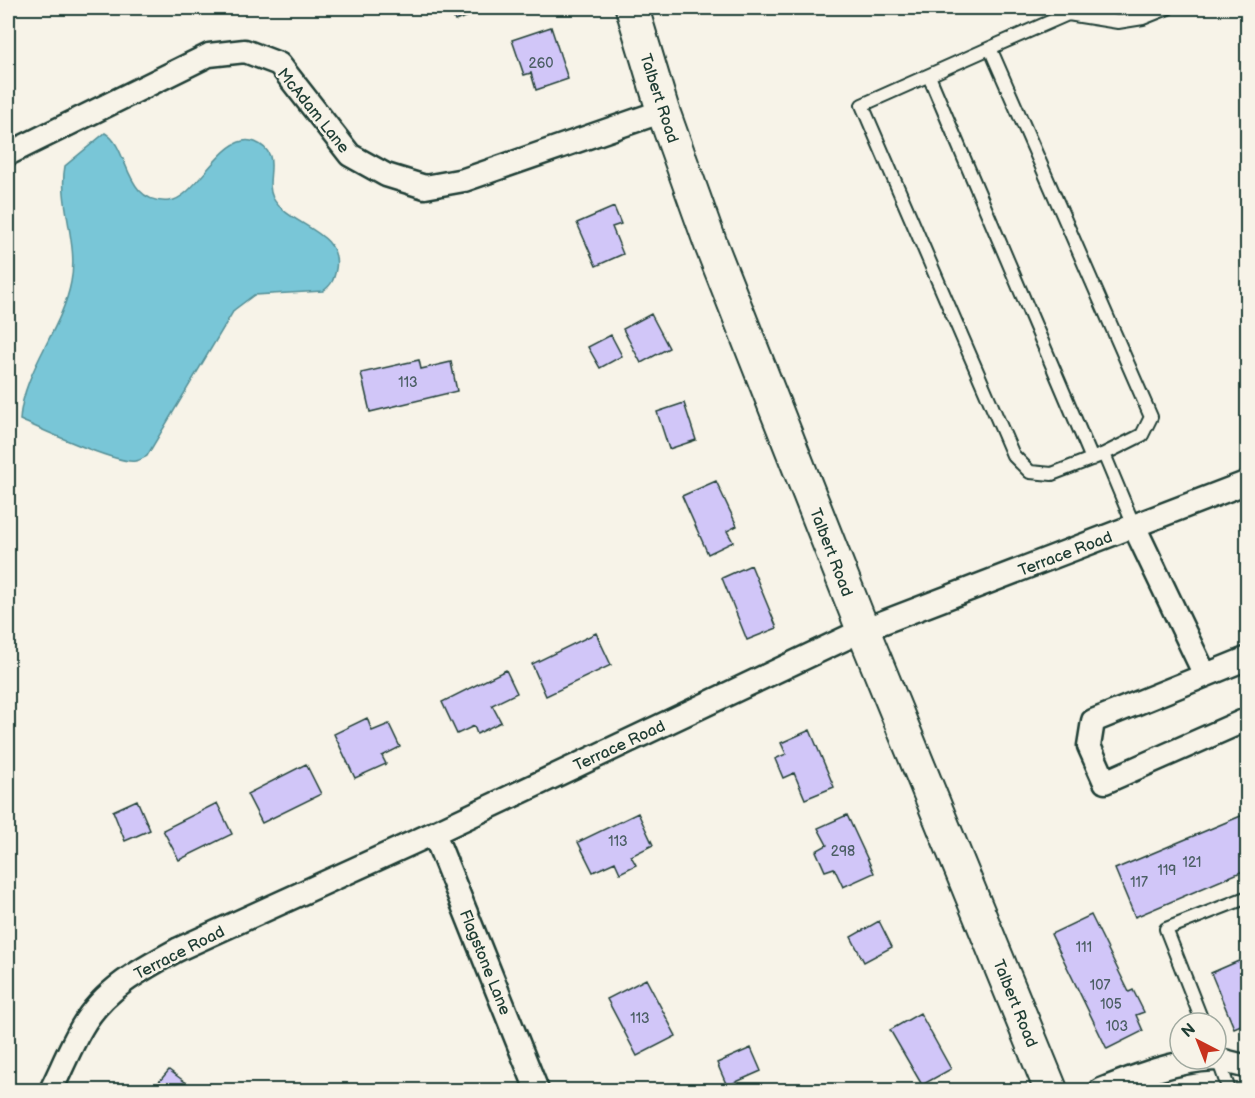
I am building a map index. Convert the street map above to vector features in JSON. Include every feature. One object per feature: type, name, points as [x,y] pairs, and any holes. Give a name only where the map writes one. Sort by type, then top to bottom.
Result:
[{"type":"street","name":"Talbert Road","points":[[632,8],[663,111],[711,245],[863,630],[1051,1090]]},
{"type":"street","name":"McAdam Lane","points":[[8,154],[209,55],[245,51],[279,64],[350,155],[386,175],[425,187],[464,180],[663,111]]},
{"type":"street","name":"Terrace Road","points":[[51,1090],[82,1026],[112,990],[139,970],[179,949],[434,833],[863,630],[1248,482]]},
{"type":"street","points":[[1134,526],[1204,675]]},
{"type":"street","points":[[1248,657],[1093,721],[1089,746],[1105,782],[1248,718]]},
{"type":"street","name":"Flagstone Lane","points":[[434,833],[537,1090]]},
{"type":"street","points":[[1228,1061],[1248,1067]]},
{"type":"street","points":[[1101,1090],[1168,1067]]},
{"type":"lane","points":[[990,48],[1151,417],[1142,435],[1052,474],[1030,472],[1013,455],[862,105],[929,76],[990,48],[1068,14],[1118,22],[1143,18],[1148,11],[1168,8]]},
{"type":"lane","points":[[929,76],[1098,456],[1134,526]]},
{"type":"lane","points":[[1198,1011],[1166,929],[1248,897]]},
{"type":"lane","points":[[1221,1071],[1229,1090]]},
{"type":"water","points":[[105,133],[113,140],[135,185],[143,194],[154,200],[169,201],[190,189],[232,145],[243,141],[255,142],[269,153],[273,198],[290,215],[323,237],[331,245],[336,256],[333,279],[323,291],[254,295],[234,310],[147,456],[136,461],[96,452],[20,420],[28,384],[60,317],[71,282],[73,267],[64,194],[65,166]]},
{"type":"building","points":[[450,8],[481,8],[482,11],[455,21]]},
{"type":"building","points":[[551,27],[568,79],[536,90],[531,73],[524,75],[512,40]]},
{"type":"building","points":[[614,207],[621,224],[612,227],[623,254],[596,266],[577,223]]},
{"type":"building","points":[[651,314],[669,348],[641,363],[623,329]]},
{"type":"building","points":[[611,335],[622,356],[600,368],[588,347]]},
{"type":"building","points":[[419,360],[421,369],[451,362],[457,391],[370,412],[361,373]]},
{"type":"building","points":[[684,403],[696,440],[669,449],[657,412]]},
{"type":"building","points":[[716,481],[737,526],[727,531],[733,542],[708,554],[682,496]]},
{"type":"building","points":[[751,565],[777,628],[747,640],[722,578]]},
{"type":"building","points":[[596,633],[611,665],[546,696],[532,664]]},
{"type":"building","points":[[506,670],[517,693],[492,705],[501,722],[477,734],[474,726],[457,734],[442,702]]},
{"type":"building","points":[[367,718],[372,731],[389,724],[400,747],[382,756],[386,764],[355,778],[334,734]]},
{"type":"building","points":[[810,730],[834,787],[805,799],[794,773],[783,778],[775,759],[786,754],[781,743]]},
{"type":"building","points":[[306,764],[321,794],[262,823],[247,794]]},
{"type":"building","points":[[137,800],[150,830],[125,841],[113,811]]},
{"type":"building","points":[[217,803],[232,834],[179,860],[163,830]]},
{"type":"building","points":[[638,813],[653,845],[631,856],[636,865],[620,873],[615,862],[593,872],[578,842]]},
{"type":"building","points":[[1248,813],[1248,869],[1135,917],[1115,869]]},
{"type":"building","points":[[847,815],[874,873],[843,887],[834,868],[825,871],[816,851],[827,845],[818,828]]},
{"type":"building","points":[[1091,915],[1129,992],[1133,990],[1144,1012],[1136,1015],[1143,1031],[1107,1049],[1051,934]]},
{"type":"building","points":[[879,921],[892,947],[864,962],[851,937]]},
{"type":"building","points":[[1248,957],[1248,1022],[1234,1028],[1211,973]]},
{"type":"building","points":[[646,979],[676,1036],[637,1056],[607,999]]},
{"type":"building","points":[[920,1013],[951,1069],[922,1085],[890,1030]]},
{"type":"building","points":[[751,1048],[761,1071],[727,1086],[717,1063]]},
{"type":"building","points":[[169,1070],[196,1090],[152,1090]]}]
